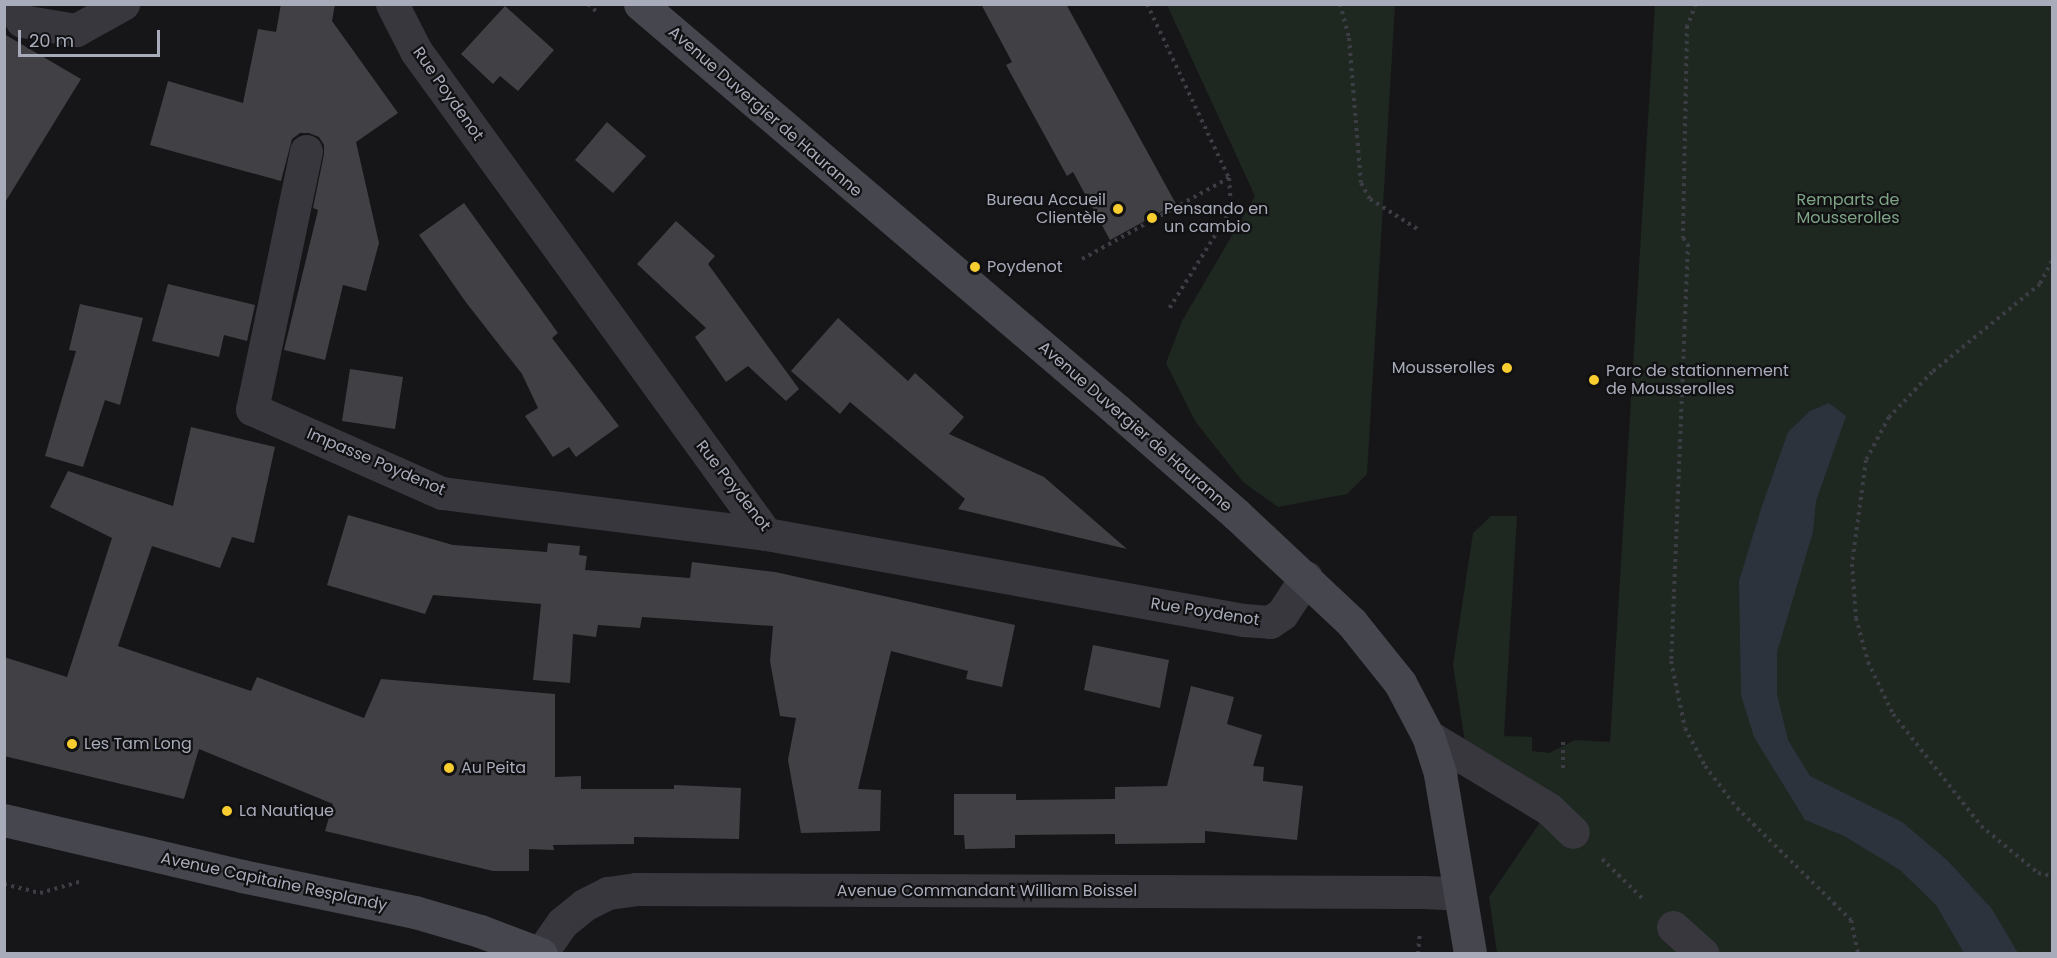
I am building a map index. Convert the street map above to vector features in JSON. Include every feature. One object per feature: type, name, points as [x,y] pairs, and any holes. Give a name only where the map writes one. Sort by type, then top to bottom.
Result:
[{"type":"main road","name":"Avenue Duvergier de Hauranne","points":[[640,4],[1118,411],[1352,623],[1400,684],[1428,736],[1440,774],[1470,954]]},
{"type":"main road","name":"Avenue Capitaine Resplandy","points":[[4,820],[242,876],[415,912],[480,931],[541,953]]},
{"type":"street","points":[[11,4],[22,21],[76,30],[123,4]]},
{"type":"street","name":"Rue Poydenot","points":[[392,4],[416,51],[766,534],[1243,620],[1270,622],[1282,614],[1305,578]]},
{"type":"street","name":"Impasse Poydenot","points":[[306,152],[252,409],[442,493],[766,534]]},
{"type":"street","points":[[1428,736],[1549,809],[1573,832]]},
{"type":"street","name":"Avenue Commandant William Boissel","points":[[541,953],[562,923],[584,905],[608,893],[636,889],[1459,894]]},
{"type":"street","points":[[1673,927],[1703,954]]},
{"type":"path","points":[[588,4],[605,19]]},
{"type":"path","points":[[1147,4],[1229,178],[1231,210],[1169,309]]},
{"type":"path","points":[[1340,4],[1349,38],[1361,183],[1370,199],[1419,230]]},
{"type":"path","points":[[1696,4],[1687,26],[1683,238],[1688,244],[1671,662],[1685,728],[1705,766],[1737,808],[1851,920],[1858,954]]},
{"type":"path","points":[[1082,259],[1229,178]]},
{"type":"path","points":[[2052,261],[2040,284],[1932,372],[1889,417],[1866,460],[1852,564],[1856,618],[1868,662],[1893,714],[1981,826],[2038,873],[2052,876]]},
{"type":"path","points":[[1573,832],[1673,927]]},
{"type":"path","points":[[1418,954],[1424,892]]},
{"type":"green space","points":[[1167,5],[1395,5],[1367,474],[1347,494],[1278,507],[1243,482],[1195,421],[1166,363],[1182,321],[1255,196]]},
{"type":"green space","name":"Remparts de Mousserolles","points":[[1655,5],[2052,5],[2052,953],[1497,953],[1489,897],[1549,809],[1466,749],[1453,665],[1473,533],[1491,516],[1517,516],[1504,736],[1532,737],[1532,751],[1549,753],[1575,740],[1610,742]]},
{"type":"shaded area","points":[[1829,403],[1846,416],[1816,501],[1813,532],[1777,652],[1777,694],[1788,740],[1810,776],[1902,822],[1947,860],[1992,909],[2018,953],[1964,953],[1936,905],[1900,870],[1844,836],[1805,820],[1754,737],[1741,695],[1739,581],[1788,432],[1810,411]]},
{"type":"building","points":[[281,4],[335,4],[332,21],[398,113],[356,142],[379,243],[366,291],[343,285],[325,360],[284,350],[318,210],[313,208],[324,154],[324,145],[319,137],[309,133],[300,133],[292,139],[281,181],[150,145],[168,81],[243,103],[258,29],[276,32]]},
{"type":"building","points":[[981,4],[1066,4],[1176,204],[1110,240],[1073,172],[1067,176],[1006,65],[1012,62]]},
{"type":"building","points":[[505,6],[554,50],[518,91],[500,76],[493,84],[461,54]]},
{"type":"building","points":[[4,34],[81,79],[4,204]]},
{"type":"building","points":[[607,122],[646,156],[613,193],[575,160]]},
{"type":"building","points":[[464,203],[558,333],[552,338],[619,426],[576,457],[569,447],[553,457],[525,416],[538,408],[522,374],[465,301],[419,235]]},
{"type":"building","points":[[676,221],[715,256],[708,264],[799,389],[786,401],[748,366],[726,382],[695,337],[706,328],[637,264]]},
{"type":"building","points":[[168,284],[255,305],[247,341],[224,335],[219,357],[152,341]]},
{"type":"building","points":[[80,304],[143,318],[120,405],[105,400],[83,467],[45,456],[76,351],[69,350]]},
{"type":"building","points":[[838,318],[908,381],[915,373],[964,417],[949,434],[1044,477],[1127,549],[958,509],[965,499],[850,402],[840,414],[791,371]]},
{"type":"building","points":[[350,369],[403,377],[395,429],[342,421]]},
{"type":"building","points":[[191,427],[275,447],[254,543],[232,537],[220,568],[152,546],[118,646],[251,691],[257,677],[364,718],[381,679],[555,694],[555,777],[581,776],[581,789],[674,789],[674,785],[741,788],[739,839],[634,837],[634,844],[553,845],[554,850],[529,849],[529,871],[493,871],[325,831],[333,804],[199,749],[184,799],[4,756],[4,657],[67,677],[112,538],[50,507],[68,471],[173,506]]},
{"type":"building","points":[[348,515],[453,545],[547,552],[548,543],[580,546],[579,555],[587,556],[585,570],[690,578],[692,562],[775,572],[1015,625],[1002,687],[966,679],[968,671],[891,651],[858,789],[881,790],[880,831],[801,833],[788,760],[796,718],[780,716],[770,661],[773,626],[642,617],[640,628],[598,625],[596,637],[573,634],[570,683],[533,680],[541,604],[433,595],[425,614],[327,585]]},
{"type":"building","points":[[1093,645],[1169,660],[1160,708],[1084,690]]},
{"type":"building","points":[[1191,686],[1234,697],[1227,724],[1262,735],[1253,766],[1264,767],[1263,781],[1303,786],[1297,840],[1205,831],[1205,843],[1115,844],[1115,834],[1015,835],[1015,848],[965,849],[964,835],[954,835],[954,794],[1016,794],[1016,800],[1115,799],[1115,787],[1167,786]]},
{"type":"place","name":"Bureau Accueil Clientèle","points":[[1118,209]]},
{"type":"place","name":"Pensando en un cambio","points":[[1152,218]]},
{"type":"place","name":"Poydenot","points":[[975,267]]},
{"type":"place","name":"Mousserolles","points":[[1507,368]]},
{"type":"place","name":"Parc de stationnement de Mousserolles","points":[[1594,380]]},
{"type":"place","name":"Les Tam Long","points":[[72,744]]},
{"type":"place","name":"Au Peita","points":[[449,768]]},
{"type":"place","name":"La Nautique","points":[[227,811]]}]
